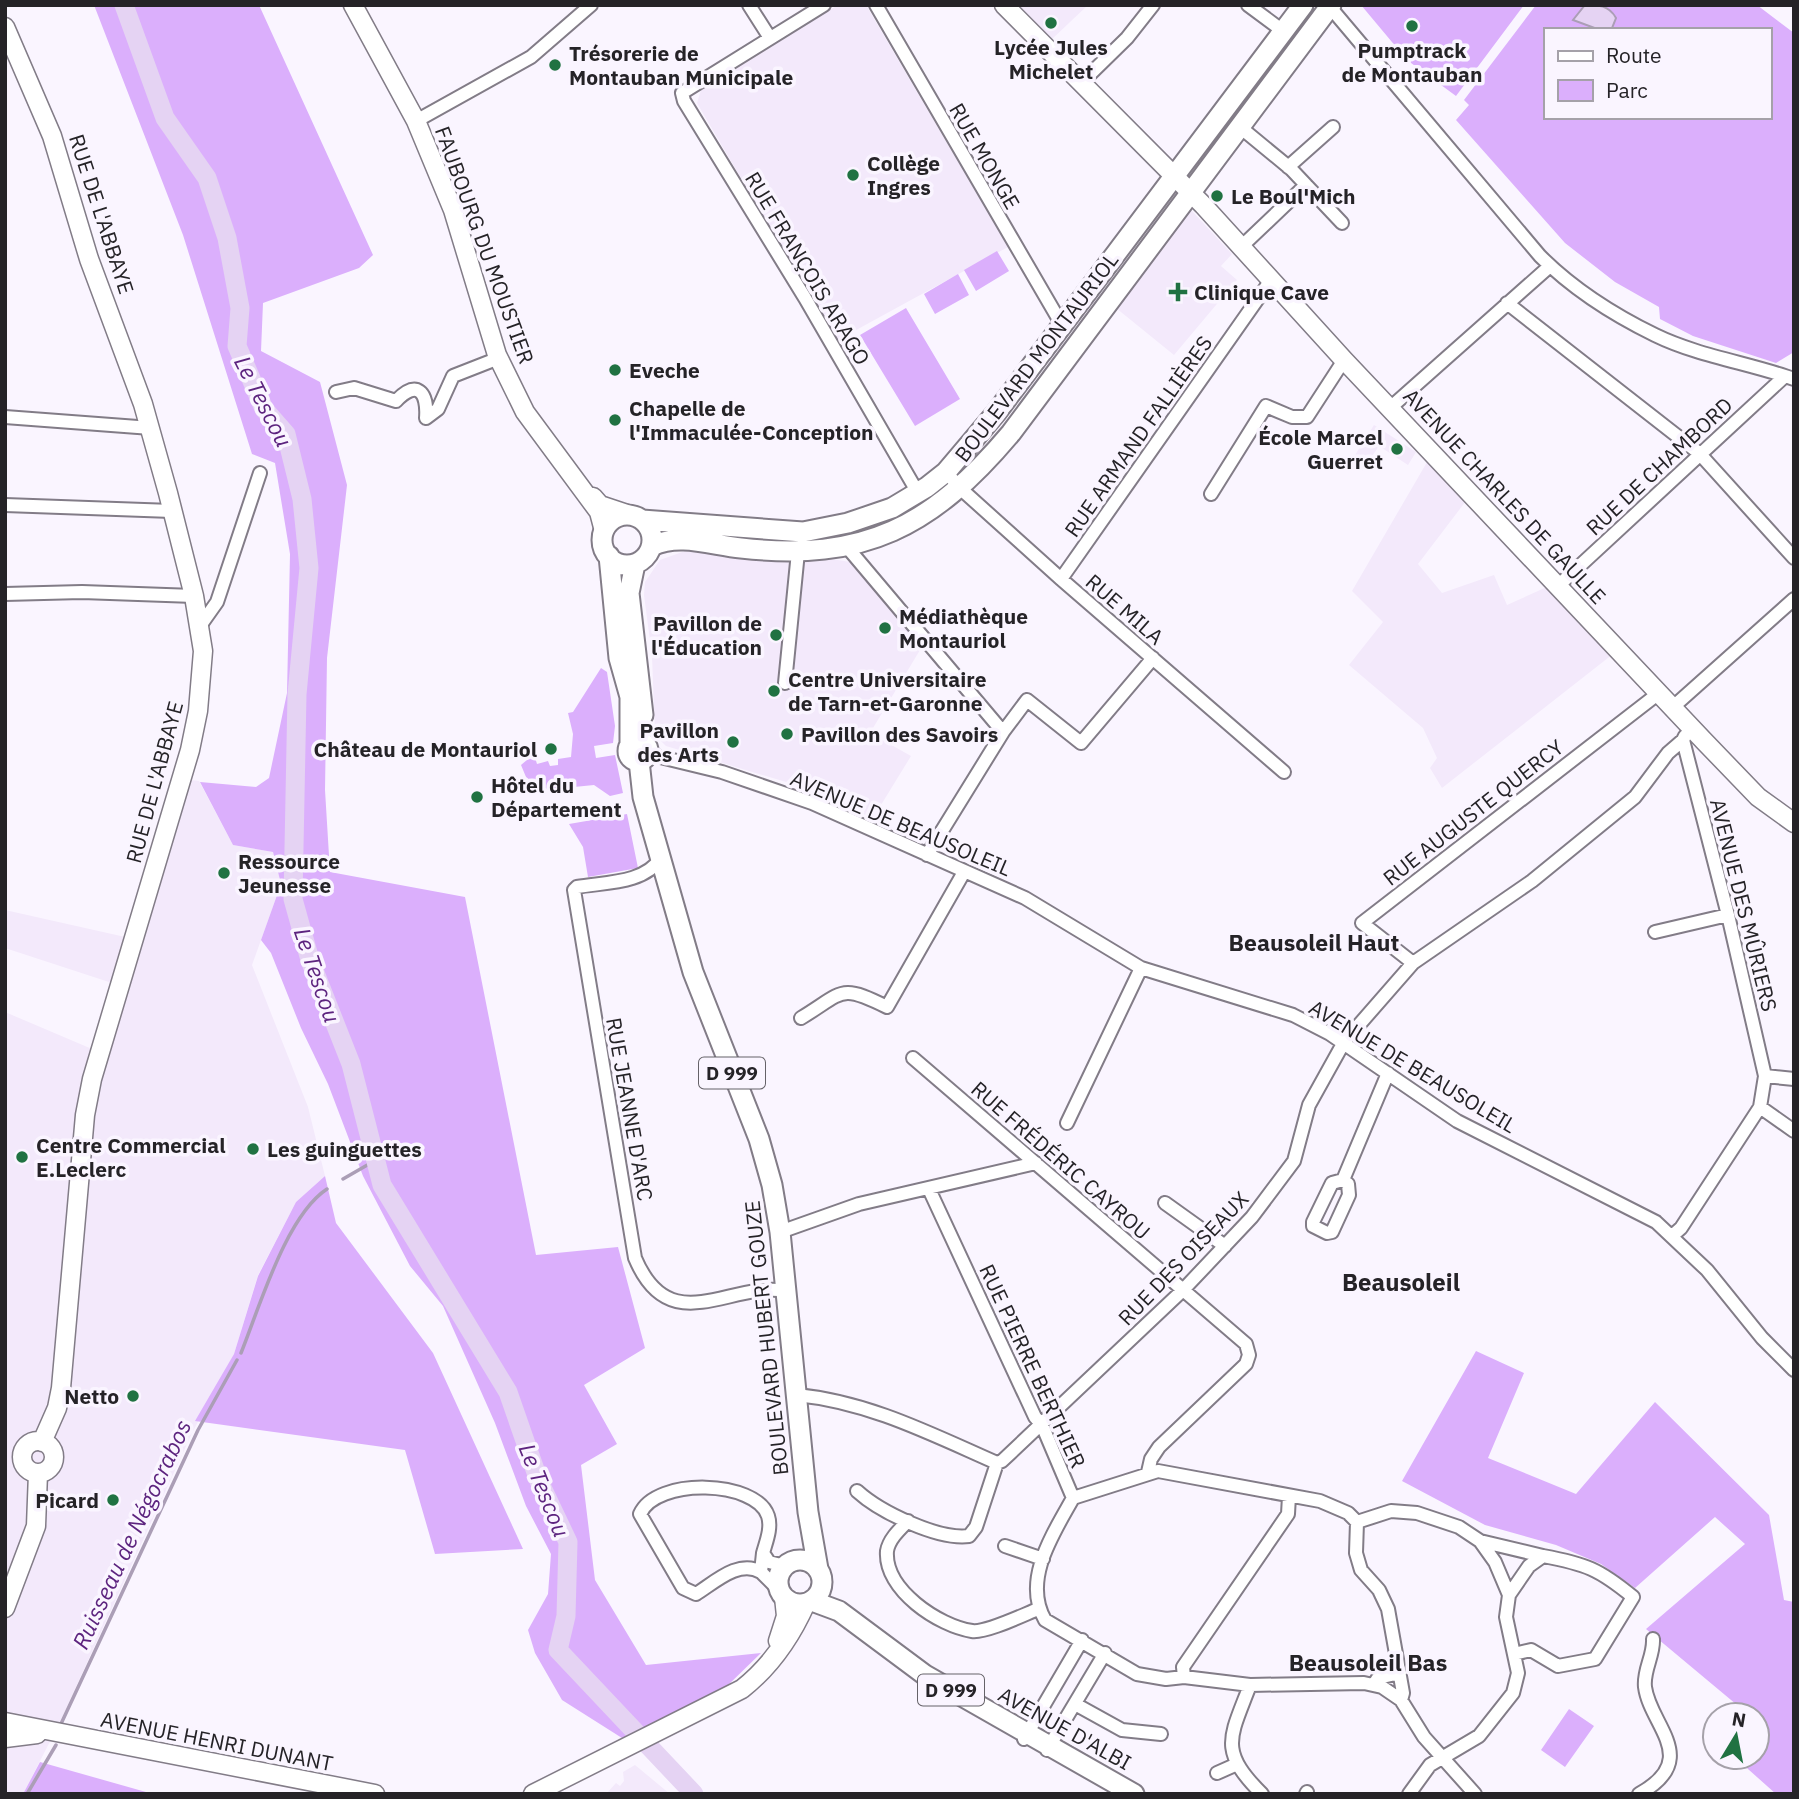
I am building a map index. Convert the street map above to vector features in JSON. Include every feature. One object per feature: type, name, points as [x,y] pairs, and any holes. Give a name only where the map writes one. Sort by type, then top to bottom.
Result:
[{"type":"main road","name":"FAUBOURG DU MOUSTIER","points":[[353,5],[416,121],[453,210],[499,358],[525,411],[599,512],[604,531]]},
{"type":"main road","name":"AVENUE CHARLES DE GAULLE","points":[[1004,5],[1190,192],[1344,360],[1559,585],[1673,707],[1687,734],[1758,797],[1794,824]]},
{"type":"main road","name":"BOULEVARD MONTAURIOL","points":[[636,518],[780,531],[823,530],[892,508],[946,471],[996,413],[1065,323],[1303,5]]},
{"type":"main road","name":"BOULEVARD MONTAURIOL","points":[[652,546],[681,540],[798,552],[847,547],[876,539],[903,526],[961,489],[1011,433],[1331,6]]},
{"type":"main road","name":"RUE DE L'ABBAYE","points":[[5,1608],[36,1526],[38,1473],[47,1470],[54,1458],[49,1446],[42,1442],[57,1408],[61,1388],[85,1115],[92,1079],[190,750],[202,681],[200,626],[194,596],[151,428],[89,259],[50,128],[7,37]]},
{"type":"main road","name":"FAUBOURG DU MOUSTIER","points":[[561,460],[600,505],[636,518]]},
{"type":"main road","points":[[617,517],[636,518],[649,527],[652,546],[648,554],[635,564],[621,564],[609,556],[603,544],[604,531],[617,517]]},
{"type":"main road","name":"BOULEVARD HUBERT GOUZE","points":[[609,556],[619,658],[630,697],[640,751]]},
{"type":"main road","name":"BOULEVARD HUBERT GOUZE","points":[[635,564],[629,586],[640,667],[643,797],[693,972],[759,1139],[772,1185],[780,1232],[808,1512],[820,1574]]},
{"type":"main road","name":"BOULEVARD HUBERT GOUZE","points":[[787,1564],[801,1546],[808,1512]]},
{"type":"main road","points":[[533,1794],[605,1756],[729,1697],[755,1678],[768,1664],[793,1630],[809,1602],[820,1591],[820,1574],[808,1562],[787,1564],[779,1578],[784,1623],[768,1664]]},
{"type":"main road","name":"AVENUE D'ALBI","points":[[820,1574],[869,1633]]},
{"type":"main road","points":[[782,1594],[794,1603],[809,1602]]},
{"type":"main road","name":"AVENUE D'ALBI","points":[[809,1602],[829,1605],[925,1675],[1025,1737],[1134,1794]]},
{"type":"main road","name":"AVENUE HENRI DUNANT","points":[[5,1722],[375,1794]]},
{"type":"main road","name":"AVENUE HENRI DUNANT","points":[[5,1738],[51,1733]]},
{"type":"street","points":[[416,121],[531,57],[591,5]]},
{"type":"street","points":[[749,5],[770,38],[824,5]]},
{"type":"street","name":"RUE MONGE","points":[[876,5],[1058,318],[1065,323]]},
{"type":"street","points":[[1080,84],[1127,38],[1153,5]]},
{"type":"street","points":[[1248,5],[1283,31]]},
{"type":"street","points":[[1331,6],[1549,266],[1601,305],[1656,335],[1790,378]]},
{"type":"street","name":"RUE FRANÇOIS ARAGO","points":[[770,38],[682,93],[684,101],[805,298],[918,492]]},
{"type":"street","points":[[1240,127],[1288,167],[1342,223]]},
{"type":"street","points":[[1288,167],[1333,127]]},
{"type":"street","points":[[1241,247],[1305,186]]},
{"type":"street","points":[[1390,408],[1549,266]]},
{"type":"street","name":"RUE ARMAND FALLIÈRES","points":[[1061,579],[1270,280]]},
{"type":"street","points":[[1507,303],[1699,453],[1794,558]]},
{"type":"street","points":[[336,392],[354,388],[396,401],[407,390],[415,389],[427,403],[426,418],[438,409],[453,376],[499,358]]},
{"type":"street","points":[[1211,494],[1266,406],[1292,417],[1307,417],[1344,360]]},
{"type":"street","name":"RUE DE CHAMBORD","points":[[1559,585],[1699,453],[1790,378]]},
{"type":"street","points":[[5,417],[151,428]]},
{"type":"street","name":"RUE MILA","points":[[946,471],[961,489],[1061,579],[1284,772]]},
{"type":"street","points":[[200,626],[216,603],[260,473]]},
{"type":"street","points":[[5,505],[172,511]]},
{"type":"street","points":[[847,547],[1003,732]]},
{"type":"street","points":[[785,683],[798,552]]},
{"type":"street","points":[[5,594],[82,592],[194,596]]},
{"type":"street","points":[[1673,707],[1794,599]]},
{"type":"street","points":[[928,855],[1003,732],[1027,700],[1081,743],[1153,658]]},
{"type":"street","name":"RUE AUGUSTE QUERCY","points":[[1413,963],[1362,923],[1658,692]]},
{"type":"street","name":"RUE DES OISEAUX","points":[[997,1463],[1042,1425],[1183,1290],[1252,1217],[1294,1161],[1309,1105],[1344,1042],[1413,963],[1532,881],[1636,797],[1668,753],[1687,734]]},
{"type":"street","name":"AVENUE DES MÛRIERS","points":[[1672,1236],[1681,1228],[1760,1107],[1765,1076],[1687,734]]},
{"type":"street","name":"AVENUE DE BEAUSOLEIL","points":[[640,751],[722,772],[789,795],[1025,898],[1141,968],[1293,1015],[1344,1042],[1457,1121],[1632,1208],[1672,1236],[1707,1270],[1762,1338],[1794,1370]]},
{"type":"street","name":"RUE JEANNE D'ARC","points":[[661,859],[651,870],[638,877],[577,887],[574,890],[635,1258],[645,1276],[660,1293],[684,1303],[714,1302],[771,1289],[786,1291]]},
{"type":"street","points":[[800,1018],[844,992],[857,992],[887,1007],[964,872]]},
{"type":"street","points":[[1655,932],[1728,915]]},
{"type":"street","points":[[1067,1123],[1141,968]]},
{"type":"street","name":"RUE FRÉDÉRIC CAYROU","points":[[914,1058],[1246,1344],[1249,1355],[1246,1364],[1159,1447],[1148,1472]]},
{"type":"street","points":[[1343,1180],[1388,1073]]},
{"type":"street","points":[[1765,1076],[1794,1079]]},
{"type":"street","points":[[1760,1107],[1794,1130]]},
{"type":"street","points":[[780,1232],[859,1204],[1036,1163]]},
{"type":"street","name":"RUE PIERRE BERTHIER","points":[[929,1189],[1035,1418],[1042,1425],[1073,1498],[1043,1559],[1034,1590],[1038,1609]]},
{"type":"street","points":[[1165,1203],[1225,1246]]},
{"type":"street","points":[[797,1395],[842,1400],[918,1428],[997,1463],[976,1527],[969,1536],[956,1538],[908,1521],[872,1505],[858,1491]]},
{"type":"street","points":[[1073,1498],[1158,1471],[1320,1502],[1348,1513],[1357,1522],[1356,1553],[1365,1576],[1385,1598],[1400,1673],[1403,1693],[1401,1700]]},
{"type":"street","points":[[761,1572],[769,1520],[757,1502],[741,1494],[681,1487],[648,1503],[640,1514],[683,1588],[696,1594],[746,1566],[761,1572],[782,1594]]},
{"type":"street","points":[[1184,1677],[1183,1667],[1287,1514],[1289,1496]]},
{"type":"street","points":[[1357,1522],[1391,1511],[1417,1513],[1459,1527],[1480,1541],[1586,1564],[1604,1573],[1637,1602],[1595,1659],[1558,1666],[1531,1650],[1514,1654]]},
{"type":"street","points":[[908,1521],[895,1534],[887,1549],[888,1562],[902,1589],[918,1607],[937,1618],[975,1632],[1038,1609],[1045,1620],[1061,1633],[1082,1640],[1137,1674],[1166,1679],[1184,1677],[1250,1685],[1374,1684],[1401,1700],[1424,1737],[1475,1794]]},
{"type":"street","points":[[1480,1541],[1495,1562],[1509,1595]]},
{"type":"street","points":[[1005,1546],[1043,1559]]},
{"type":"street","points":[[763,1553],[769,1562],[787,1564]]},
{"type":"street","points":[[1409,1794],[1430,1765],[1479,1736],[1513,1693],[1518,1673],[1506,1617],[1509,1595],[1529,1566],[1543,1556]]},
{"type":"street","points":[[1639,1794],[1655,1783],[1664,1770],[1670,1749],[1663,1725],[1648,1702],[1644,1683],[1653,1639]]},
{"type":"street","points":[[1025,1737],[1082,1640]]},
{"type":"street","points":[[1047,1750],[1105,1653]]},
{"type":"street","points":[[1374,1684],[1378,1678],[1400,1673]]},
{"type":"street","points":[[1250,1685],[1232,1735],[1236,1765],[1262,1794]]},
{"type":"street","points":[[1075,1704],[1122,1730],[1161,1734]]},
{"type":"street","points":[[1217,1773],[1236,1765]]},
{"type":"shaded area","name":"Collège Ingres","points":[[838,5],[866,5],[1008,247],[836,341],[697,103],[701,90]]},
{"type":"shaded area","name":"Lycée Jules Michelet","points":[[1015,5],[1088,5],[1050,41]]},
{"type":"shaded area","points":[[1585,5],[1607,8],[1616,18],[1612,28],[1595,28],[1573,20]]},
{"type":"shaded area","name":"Clinique Cave","points":[[1186,211],[1192,211],[1232,254],[1221,266],[1237,280],[1174,355],[1116,308]]},
{"type":"shaded area","name":"École Marcel Guerret","points":[[1374,425],[1416,452],[1408,465],[1379,446],[1362,471],[1350,463]]},
{"type":"shaded area","points":[[1430,457],[1469,497],[1418,564],[1442,593],[1494,575],[1507,605],[1549,586],[1613,654],[1442,788],[1430,768],[1437,758],[1423,728],[1349,665],[1383,622],[1352,591]]},
{"type":"shaded area","name":"Centre Universitaire de Tarn-et-Garonne","points":[[685,551],[797,562],[832,559],[856,563],[923,645],[870,733],[911,756],[873,818],[786,782],[666,746],[655,735],[652,656],[644,595],[645,582],[660,560]]},
{"type":"shaded area","points":[[191,780],[199,781],[233,845],[273,852],[281,884],[252,965],[308,1107],[325,1176],[296,1202],[258,1275],[234,1354],[192,1433],[59,1724],[23,1794],[5,1794],[5,1012],[92,1049],[112,983],[5,948],[5,910],[143,941]]},
{"type":"shaded area","points":[[635,1765],[670,1794],[606,1794],[616,1783],[620,1786],[624,1781],[623,1772]]},
{"type":"green space","points":[[94,5],[259,5],[373,255],[359,268],[263,303],[261,351],[320,382],[347,485],[327,658],[325,790],[330,872],[465,897],[536,1255],[618,1247],[645,1348],[584,1385],[617,1444],[581,1465],[595,1580],[646,1665],[761,1653],[724,1689],[622,1738],[562,1700],[535,1653],[528,1630],[548,1594],[551,1554],[526,1506],[495,1423],[443,1306],[410,1266],[363,1176],[328,1084],[301,1028],[271,953],[261,940],[281,884],[273,852],[233,845],[200,782],[256,787],[269,778],[287,693],[290,554],[275,463],[252,454],[183,235]]},
{"type":"green space","points":[[1361,5],[1524,5],[1456,96],[1407,60]]},
{"type":"green space","points":[[1536,5],[1757,5],[1794,33],[1794,352],[1776,363],[1693,336],[1660,319],[1659,307],[1615,282],[1565,243],[1456,120],[1469,105],[1464,100]]},
{"type":"green space","points":[[997,251],[1009,271],[976,291],[964,270]]},
{"type":"green space","points":[[958,274],[969,295],[935,314],[924,294]]},
{"type":"green space","points":[[906,308],[960,399],[915,426],[860,335]]},
{"type":"green space","points":[[601,668],[607,672],[615,726],[613,743],[594,746],[596,758],[615,755],[623,793],[610,796],[594,785],[544,790],[526,777],[521,765],[534,754],[537,764],[548,761],[550,766],[558,765],[558,759],[571,757],[573,734],[568,713],[573,712]]},
{"type":"green space","points":[[627,814],[638,868],[588,877],[583,847],[569,824]]},
{"type":"green space","points":[[325,1176],[336,1223],[433,1353],[523,1549],[435,1554],[405,1450],[195,1421],[234,1354],[258,1276],[296,1202]]},
{"type":"green space","points":[[1476,1351],[1524,1373],[1488,1458],[1576,1494],[1655,1402],[1769,1515],[1784,1600],[1794,1602],[1794,1794],[1776,1794],[1750,1771],[1771,1771],[1771,1701],[1732,1701],[1646,1629],[1745,1544],[1715,1517],[1635,1588],[1601,1564],[1556,1545],[1485,1525],[1402,1481]]},
{"type":"green space","points":[[1569,1709],[1594,1726],[1565,1767],[1541,1750]]},
{"type":"green space","points":[[40,1762],[153,1794],[23,1794]]},
{"type":"waterway","name":"Le Tescou","points":[[124,5],[165,118],[207,178],[227,238],[240,308],[237,346],[264,409],[286,434],[302,499],[309,568],[297,694],[293,899],[310,960],[351,1064],[382,1185],[508,1392],[539,1481],[568,1542],[566,1616],[558,1650],[694,1794]]},
{"type":"waterway","name":"Ruisseau de Négocrabos","points":[[343,1179],[376,1160]]},
{"type":"waterway","name":"Ruisseau de Négocrabos","points":[[241,1353],[287,1240],[312,1202],[327,1189]]},
{"type":"waterway","name":"Ruisseau de Négocrabos","points":[[60,1726],[198,1430],[237,1360]]},
{"type":"waterway","name":"Ruisseau de Négocrabos","points":[[27,1794],[56,1745]]},
{"type":"place","name":"Lycée Jules Michelet","points":[[1051,23]]},
{"type":"place","name":"Pumptrack de Montauban","points":[[1412,26]]},
{"type":"place","name":"Trésorerie de Montauban Municipale","points":[[555,65]]},
{"type":"place","name":"Collège Ingres","points":[[853,175]]},
{"type":"place","name":"Le Boul'Mich","points":[[1217,196]]},
{"type":"place","name":"Clinique Cave","points":[[1178,292]]},
{"type":"place","name":"Eveche","points":[[615,370]]},
{"type":"place","name":"Chapelle de l'Immaculée-Conception","points":[[615,420]]},
{"type":"place","name":"École Marcel Guerret","points":[[1397,449]]},
{"type":"place","name":"Médiathèque Montauriol","points":[[885,628]]},
{"type":"place","name":"Pavillon de l'Éducation","points":[[776,635]]},
{"type":"place","name":"Centre Universitaire de Tarn-et-Garonne","points":[[774,691]]},
{"type":"place","name":"Pavillon des Savoirs","points":[[787,734]]},
{"type":"place","name":"Pavillon des Arts","points":[[733,742]]},
{"type":"place","name":"Château de Montauriol","points":[[551,749]]},
{"type":"place","name":"Hôtel du Département","points":[[477,797]]},
{"type":"place","name":"Ressource Jeunesse","points":[[224,873]]},
{"type":"place","name":"Les guinguettes","points":[[253,1149]]},
{"type":"place","name":"Centre Commercial E.Leclerc","points":[[22,1157]]},
{"type":"place","name":"Netto","points":[[133,1396]]},
{"type":"place","name":"Picard","points":[[113,1500]]},
{"type":"district","name":"Beausoleil Haut","points":[[1314,942]]},
{"type":"district","name":"Beausoleil","points":[[1401,1282]]},
{"type":"district","name":"Beausoleil Bas","points":[[1368,1662]]}]
